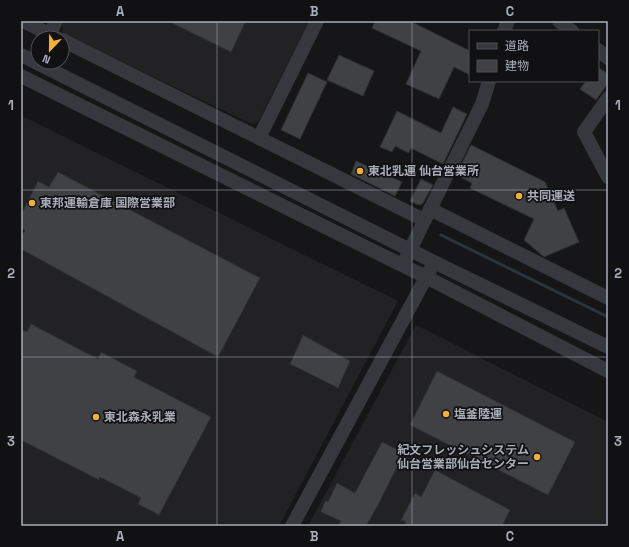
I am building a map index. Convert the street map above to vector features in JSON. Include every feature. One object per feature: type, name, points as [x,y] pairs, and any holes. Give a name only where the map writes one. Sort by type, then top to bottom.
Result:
[{"type":"street","points":[[23,21],[39,30]]},
{"type":"street","points":[[259,138],[317,21]]},
{"type":"street","points":[[559,21],[571,30]]},
{"type":"street","points":[[70,46],[259,138],[608,298]]},
{"type":"street","points":[[599,51],[608,58]]},
{"type":"street","points":[[30,68],[23,77],[426,277],[608,371]]},
{"type":"street","points":[[57,70],[410,250],[608,347]]},
{"type":"street","points":[[402,266],[482,104],[489,82]]},
{"type":"street","points":[[608,98],[584,132],[608,177]]},
{"type":"street","points":[[292,526],[434,262]]},
{"type":"shaded area","points":[[64,21],[309,21],[258,122],[252,124],[70,37],[70,30],[62,30]]},
{"type":"shaded area","points":[[22,116],[398,301],[279,526],[21,526]]},
{"type":"shaded area","points":[[416,325],[608,422],[608,526],[308,526]]},
{"type":"building","points":[[168,21],[246,21],[231,52]]},
{"type":"building","points":[[375,21],[410,21],[469,50],[469,74],[454,67],[439,99],[406,84],[421,51],[372,28]]},
{"type":"building","points":[[339,55],[374,71],[363,96],[327,80]]},
{"type":"building","points":[[599,68],[608,74],[608,83],[596,100],[580,89],[585,82],[599,82]]},
{"type":"building","points":[[308,73],[327,82],[300,139],[281,130]]},
{"type":"building","points":[[453,107],[467,114],[443,164],[411,148],[409,153],[395,146],[392,152],[380,147],[397,111],[441,133]]},
{"type":"building","points":[[471,145],[545,182],[558,211],[564,208],[579,242],[544,257],[524,240],[534,219],[470,188],[472,183],[456,175]]},
{"type":"building","points":[[356,161],[402,182],[395,196],[351,174]]},
{"type":"building","points":[[58,172],[260,278],[218,357],[21,249],[21,238],[25,230],[21,228],[21,215],[38,181],[49,187]]},
{"type":"building","points":[[421,179],[433,185],[423,203],[420,205],[410,201]]},
{"type":"building","points":[[31,324],[98,359],[101,352],[137,371],[134,377],[211,417],[159,515],[138,504],[141,498],[100,477],[99,480],[21,440],[21,329],[27,332]]},
{"type":"building","points":[[303,335],[350,361],[338,388],[290,364]]},
{"type":"building","points":[[437,371],[575,442],[548,495],[410,425]]},
{"type":"building","points":[[382,442],[404,453],[378,505],[366,526],[338,526],[341,521],[321,512],[325,501],[328,502],[337,483],[355,493]]},
{"type":"building","points":[[435,470],[510,510],[502,526],[404,526],[406,522],[401,520],[415,493],[421,497]]},
{"type":"waterway","points":[[441,235],[608,317]]},
{"type":"place","name":"東北乳運 仙台営業所","points":[[360,171]]},
{"type":"place","name":"共同運送","points":[[519,196]]},
{"type":"place","name":"東邦運輸倉庫 国際営業部","points":[[32,203]]},
{"type":"place","name":"塩釜陸運","points":[[446,414]]},
{"type":"place","name":"東北森永乳業","points":[[96,417]]},
{"type":"place","name":"紀文フレッシュシステム 仙台営業部仙台センター","points":[[537,457]]}]
